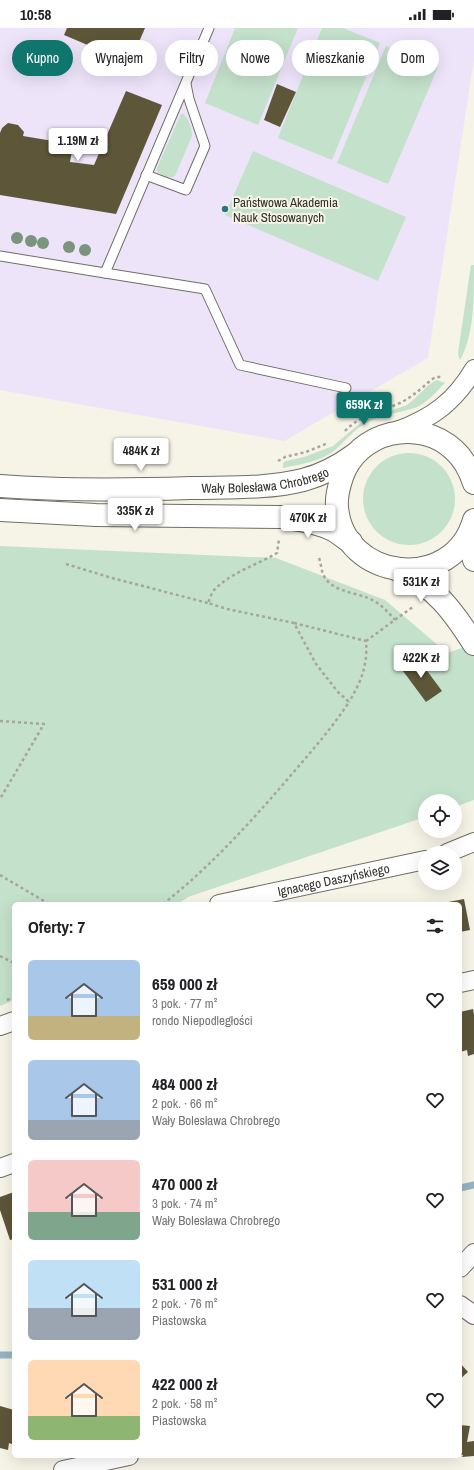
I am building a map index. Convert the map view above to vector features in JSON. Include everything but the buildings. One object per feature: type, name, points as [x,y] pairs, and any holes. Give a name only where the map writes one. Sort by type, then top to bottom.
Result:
[{"type":"main road","name":"Wały Bolesława Chrobrego","points":[[0,486],[90,490],[236,487],[281,484],[319,475],[343,463],[373,440],[392,433],[405,431],[418,432],[431,436],[454,450],[470,471],[474,484]]},
{"type":"main road","points":[[351,542],[342,526],[337,507],[338,487],[345,469],[356,453]]},
{"type":"main road","points":[[0,510],[96,515],[282,518],[318,524],[335,531],[378,564],[412,576],[432,590],[441,599],[474,644]]},
{"type":"main road","points":[[397,570],[427,568],[442,562],[460,546],[473,523]]},
{"type":"main road","points":[[473,523],[471,541],[474,560]]},
{"type":"street","points":[[392,433],[425,419],[448,402],[460,391],[474,369]]},
{"type":"street","points":[[462,847],[474,842]]},
{"type":"street","points":[[462,852],[474,849]]},
{"type":"street","name":"Ignacego Daszyńskiego","points":[[228,902],[418,861]]},
{"type":"street","points":[[462,983],[474,980]]},
{"type":"street","points":[[0,1026],[12,1022]]},
{"type":"street","points":[[0,1168],[12,1164]]},
{"type":"street","points":[[462,1266],[474,1253]]},
{"type":"street","points":[[462,1306],[474,1315]]},
{"type":"street","points":[[63,1470],[120,1458]]},
{"type":"lane","points":[[105,273],[209,28]]},
{"type":"lane","points":[[146,175],[186,190],[205,146],[189,99],[186,84]]},
{"type":"lane","points":[[0,256],[205,289],[240,365],[346,388]]},
{"type":"path","points":[[208,603],[214,590],[234,575],[277,553],[282,518]]},
{"type":"path","points":[[319,558],[323,574],[335,587],[369,598],[384,607],[395,620]]},
{"type":"path","points":[[66,564],[227,609],[294,623],[366,641],[418,603]]},
{"type":"path","points":[[294,623],[316,664],[338,692],[349,702]]},
{"type":"path","points":[[165,902],[215,858],[270,799],[333,726],[358,687],[367,655],[366,641]]},
{"type":"path","points":[[0,721],[44,724],[0,799]]},
{"type":"path","points":[[0,875],[46,902]]},
{"type":"path","points":[[0,956],[12,962]]},
{"type":"shaded area","name":"Państwowa Akademia Nauk Stosowanych","points":[[0,28],[474,28],[474,59],[428,358],[284,441],[0,390]]},
{"type":"green space","points":[[235,28],[298,28],[284,62],[284,40],[230,40]]},
{"type":"green space","points":[[322,28],[343,28],[373,40],[317,40]]},
{"type":"green space","points":[[386,46],[387,76],[434,76],[388,184],[337,163],[373,76],[379,76],[379,63]]},
{"type":"green space","points":[[226,50],[226,76],[278,76],[258,125],[205,103],[216,76],[218,76],[218,70]]},
{"type":"green space","points":[[303,76],[366,76],[332,160],[278,138]]},
{"type":"green space","points":[[181,114],[185,116],[191,127],[192,136],[175,176],[163,176],[157,171],[157,168]]},
{"type":"green space","points":[[253,151],[406,217],[378,281],[225,215]]},
{"type":"green space","points":[[471,265],[474,265],[474,291],[471,328],[465,350],[460,360],[458,353]]},
{"type":"green space","points":[[437,380],[445,383],[421,405],[376,418],[355,431],[329,454],[310,462],[283,468],[283,463],[286,461],[304,457],[333,446],[358,425],[370,418],[407,405]]},
{"type":"green space","points":[[409,453],[427,457],[441,467],[451,481],[455,499],[451,517],[441,531],[427,541],[409,545],[391,541],[377,531],[367,517],[363,499],[367,481],[377,467],[391,457]]},
{"type":"green space","points":[[0,546],[276,558],[385,600],[447,653],[474,644],[474,800],[462,804],[462,794],[418,794],[418,819],[188,897],[181,902],[12,902],[12,1001],[0,1006]]},
{"type":"waterway","points":[[462,1188],[474,1185]]},
{"type":"waterway","points":[[0,1355],[12,1355]]},
{"type":"place","name":"Państwowa Akademia Nauk Stosowanych","points":[[225,209]]}]
